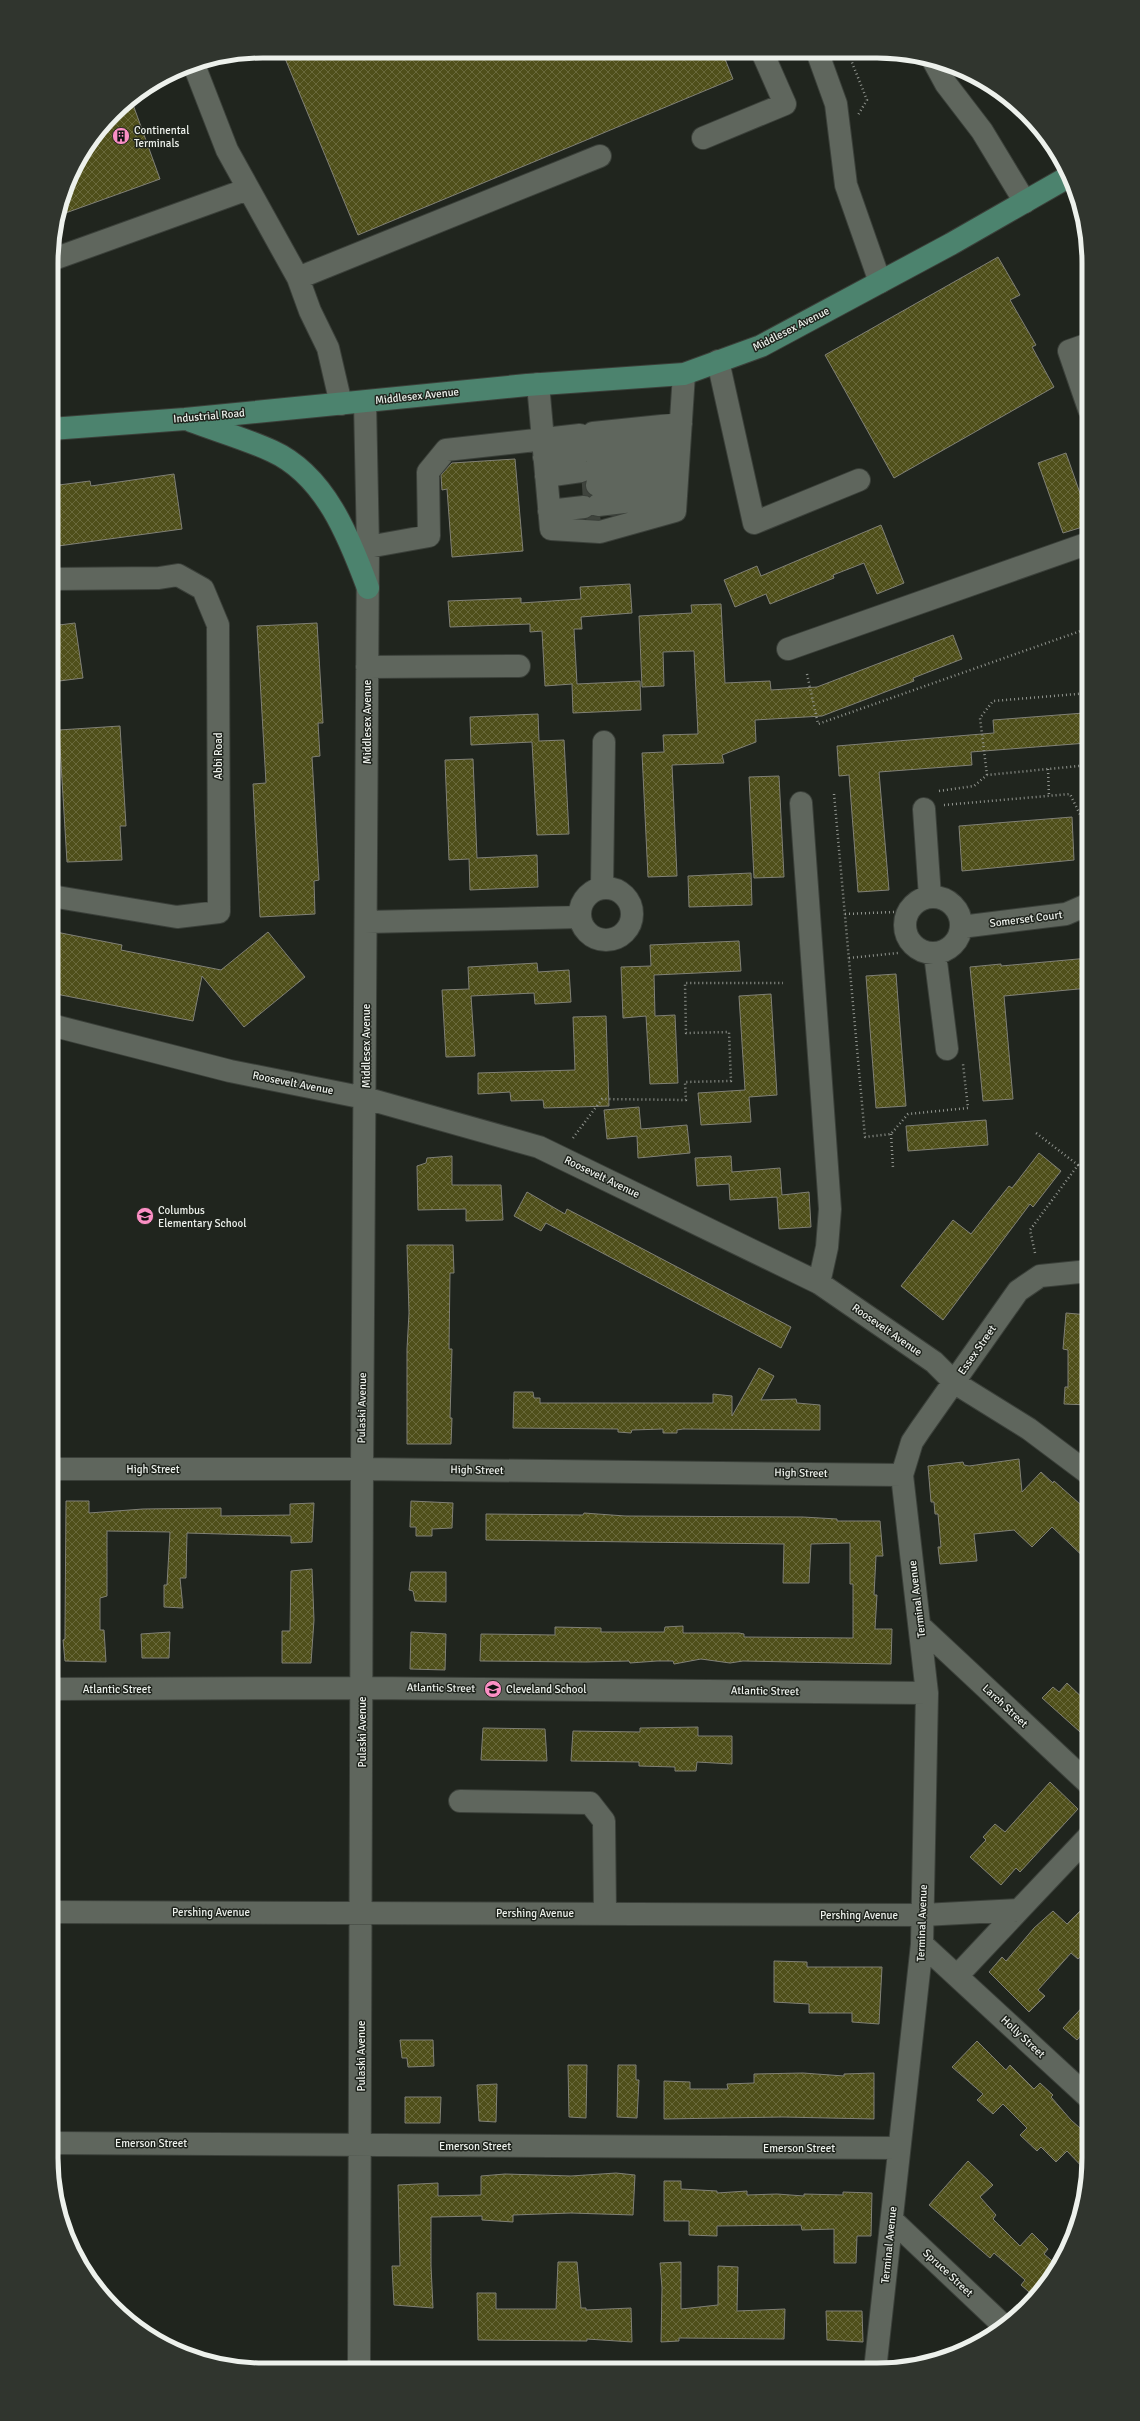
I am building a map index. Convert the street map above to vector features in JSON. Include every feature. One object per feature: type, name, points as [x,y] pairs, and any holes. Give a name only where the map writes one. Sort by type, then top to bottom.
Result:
[{"type":"main road","name":"Middlesex Avenue","points":[[365,402],[538,384],[684,374],[761,346],[880,282],[1064,179]]},
{"type":"main road","name":"Industrial Road","points":[[58,428],[185,419],[365,402]]},
{"type":"main road","points":[[185,419],[272,451],[301,470],[333,510],[368,588]]},
{"type":"street","points":[[703,138],[785,104],[765,58]]},
{"type":"street","points":[[819,58],[836,104],[846,185],[880,282]]},
{"type":"street","points":[[938,67],[946,84],[982,131],[1024,202]]},
{"type":"street","points":[[196,69],[227,150],[298,278],[310,311],[328,348],[340,404]]},
{"type":"street","points":[[298,278],[600,156]]},
{"type":"street","points":[[58,258],[248,189]]},
{"type":"street","points":[[1079,347],[1082,366]]},
{"type":"street","points":[[718,361],[754,522],[859,480]]},
{"type":"street","points":[[538,384],[551,529],[600,532],[675,511],[684,374]]},
{"type":"street","name":"Middlesex Avenue","points":[[365,402],[368,547],[365,1098]]},
{"type":"street","points":[[368,547],[429,536],[428,472],[446,450],[547,482],[678,466]]},
{"type":"street","points":[[547,482],[678,466]]},
{"type":"street","points":[[547,482],[678,466]]},
{"type":"street","points":[[788,648],[1082,545]]},
{"type":"street","name":"Abbi Road","points":[[58,579],[159,578],[178,575],[203,589],[218,625],[219,912],[177,917],[58,897]]},
{"type":"street","points":[[367,667],[519,666]]},
{"type":"street","points":[[602,888],[604,742]]},
{"type":"street","points":[[801,803],[830,1209],[827,1246],[819,1282]]},
{"type":"street","points":[[930,897],[932,807]]},
{"type":"street","points":[[602,888],[618,890],[626,896],[632,911],[629,927],[616,937],[600,939],[593,936],[585,928],[580,917],[584,900],[591,892],[602,888]]},
{"type":"street","points":[[930,897],[942,898],[952,904],[959,914],[961,927],[956,942],[947,950],[935,954],[924,952],[916,948],[910,941],[905,930],[904,922],[908,910],[917,902],[930,897]]},
{"type":"street","name":"Somerset Court","points":[[961,927],[1066,914],[1082,907]]},
{"type":"street","points":[[366,922],[580,917]]},
{"type":"street","points":[[935,954],[947,1049]]},
{"type":"street","name":"Roosevelt Avenue","points":[[58,1027],[230,1071],[365,1098],[539,1147],[819,1282],[934,1362],[955,1383],[1029,1430],[1082,1469]]},
{"type":"street","name":"Pulaski Avenue","points":[[359,2363],[363,1688],[362,1469],[365,1098]]},
{"type":"street","name":"Essex Street","points":[[902,1475],[912,1442],[955,1383],[1018,1291],[1040,1276],[1082,1272]]},
{"type":"street","name":"High Street","points":[[58,1469],[362,1469],[902,1475]]},
{"type":"street","name":"Terminal Avenue","points":[[876,2363],[922,1944],[923,1916],[927,1693],[921,1627],[902,1475]]},
{"type":"street","name":"Larch Street","points":[[921,1627],[1082,1777]]},
{"type":"street","name":"Atlantic Street","points":[[58,1689],[363,1688],[927,1693]]},
{"type":"street","points":[[460,1801],[590,1803],[604,1821],[604,1913]]},
{"type":"street","points":[[957,1976],[1082,1843]]},
{"type":"street","name":"Pershing Avenue","points":[[58,1912],[362,1911],[923,1916],[1019,1910]]},
{"type":"street","name":"Holly Street","points":[[922,1944],[1082,2092]]},
{"type":"street","name":"Emerson Street","points":[[58,2143],[899,2148]]},
{"type":"street","name":"Spruce Street","points":[[892,2220],[1000,2322]]},
{"type":"path","points":[[807,674],[818,724],[1082,630]]},
{"type":"path","points":[[986,775],[980,718],[994,701],[1082,693]]},
{"type":"path","points":[[939,791],[974,786],[986,775],[1082,766]]},
{"type":"path","points":[[1048,769],[1049,796]]},
{"type":"path","points":[[834,794],[865,1137],[892,1134]]},
{"type":"path","points":[[932,807],[1070,794],[1082,819]]},
{"type":"path","points":[[845,914],[894,912]]},
{"type":"path","points":[[849,958],[898,953]]},
{"type":"path","points":[[573,1138],[602,1099],[686,1100],[685,1082],[731,1081],[729,1032],[686,1033],[685,983],[783,983]]},
{"type":"path","points":[[893,1168],[892,1134],[908,1114],[968,1108],[963,1064]]},
{"type":"path","points":[[1036,1133],[1082,1168]]},
{"type":"path","points":[[1035,1253],[1030,1230],[1078,1165]]},
{"type":"building","points":[[285,58],[725,58],[733,79],[358,235]]},
{"type":"building","name":"Continental Terminals","points":[[133,105],[160,179],[64,213],[74,184],[85,160],[100,138],[118,118]]},
{"type":"building","points":[[998,257],[1020,295],[1010,300],[1036,345],[1032,347],[1054,387],[894,478],[825,355]]},
{"type":"building","points":[[1066,453],[1082,499],[1082,527],[1063,533],[1038,463]]},
{"type":"building","points":[[515,459],[523,551],[452,557],[447,489],[442,490],[441,475],[452,463]]},
{"type":"building","points":[[174,474],[182,529],[58,546],[58,485],[90,481],[91,486]]},
{"type":"building","points":[[881,525],[904,583],[877,594],[864,563],[833,575],[834,578],[770,604],[766,594],[735,607],[724,580],[757,566],[761,576]]},
{"type":"building","points":[[630,584],[632,613],[581,617],[582,629],[574,629],[577,684],[640,681],[641,710],[573,713],[572,684],[545,686],[542,631],[530,632],[530,624],[450,627],[448,601],[521,598],[521,603],[581,599],[580,587]]},
{"type":"building","points":[[721,604],[725,683],[770,681],[771,690],[817,687],[953,635],[962,659],[913,678],[914,681],[822,716],[755,720],[756,742],[722,755],[724,763],[672,765],[677,876],[648,877],[642,753],[664,752],[663,735],[698,734],[694,651],[663,652],[664,686],[642,687],[639,616],[692,613],[691,605]]},
{"type":"building","points":[[75,623],[83,678],[58,681],[58,625]]},
{"type":"building","points":[[317,623],[323,723],[318,723],[320,756],[312,757],[319,880],[314,881],[315,914],[260,917],[253,784],[266,783],[257,626]]},
{"type":"building","points":[[1082,713],[1082,743],[971,752],[972,765],[879,772],[889,890],[858,892],[849,775],[839,776],[837,746],[994,733],[993,720]]},
{"type":"building","points":[[538,714],[539,741],[564,740],[569,834],[537,835],[532,742],[471,745],[470,717]]},
{"type":"building","points":[[120,726],[126,826],[120,826],[122,860],[67,862],[59,730]]},
{"type":"building","points":[[473,759],[477,858],[537,855],[538,887],[470,890],[469,859],[449,860],[445,760]]},
{"type":"building","points":[[779,776],[784,877],[754,878],[749,777]]},
{"type":"building","points":[[1072,817],[1074,860],[962,871],[959,826]]},
{"type":"building","points":[[751,873],[752,905],[689,907],[688,876]]},
{"type":"building","points":[[58,932],[122,945],[121,950],[221,970],[268,932],[305,977],[244,1027],[202,976],[193,1021],[58,994]]},
{"type":"building","points":[[739,941],[741,971],[654,975],[655,1016],[675,1015],[678,1083],[650,1084],[646,1016],[623,1018],[621,967],[651,966],[650,945]]},
{"type":"building","points":[[1082,959],[1082,989],[1004,996],[1013,1099],[983,1101],[970,967],[1001,964],[1001,966]]},
{"type":"building","points":[[537,963],[538,972],[569,970],[571,1002],[535,1004],[534,993],[471,996],[475,1056],[446,1057],[442,990],[469,989],[468,967]]},
{"type":"building","points":[[896,974],[906,1106],[876,1108],[866,976]]},
{"type":"building","points":[[771,994],[777,1095],[749,1097],[751,1122],[701,1125],[698,1093],[745,1090],[739,996]]},
{"type":"building","points":[[606,1016],[609,1106],[544,1108],[543,1100],[511,1101],[510,1092],[478,1094],[478,1073],[575,1070],[573,1017]]},
{"type":"building","points":[[639,1107],[641,1129],[687,1125],[690,1153],[638,1158],[637,1136],[607,1139],[604,1110]]},
{"type":"building","points":[[986,1120],[988,1145],[908,1151],[906,1126]]},
{"type":"building","points":[[1039,1153],[1061,1171],[1033,1207],[1030,1204],[943,1320],[901,1286],[953,1220],[971,1234],[1009,1186],[1012,1188]]},
{"type":"building","points":[[452,1156],[452,1185],[501,1185],[503,1220],[466,1221],[466,1209],[418,1210],[417,1166],[426,1163],[427,1158]]},
{"type":"building","points":[[731,1156],[732,1172],[780,1168],[782,1195],[809,1192],[811,1227],[779,1229],[777,1197],[730,1200],[729,1184],[697,1186],[695,1158]]},
{"type":"building","points":[[527,1192],[565,1214],[567,1209],[791,1327],[781,1348],[546,1223],[541,1231],[514,1216]]},
{"type":"building","points":[[407,1245],[453,1245],[454,1273],[450,1273],[449,1349],[452,1349],[450,1418],[452,1418],[451,1444],[407,1444],[407,1349],[409,1313]]},
{"type":"building","points":[[1066,1313],[1082,1314],[1082,1405],[1064,1404],[1065,1387],[1068,1387],[1068,1350],[1063,1349]]},
{"type":"building","points":[[759,1368],[774,1376],[761,1400],[796,1399],[797,1403],[820,1405],[820,1430],[683,1429],[677,1430],[677,1433],[663,1433],[663,1429],[632,1430],[631,1433],[618,1432],[618,1429],[513,1428],[514,1392],[533,1392],[534,1398],[540,1398],[540,1403],[713,1403],[713,1394],[732,1396],[732,1416]]},
{"type":"building","points":[[1019,1459],[1022,1492],[1041,1472],[1053,1483],[1054,1481],[1080,1504],[1082,1502],[1082,1555],[1052,1527],[1032,1547],[1014,1530],[974,1534],[977,1561],[940,1564],[938,1547],[941,1547],[938,1514],[935,1514],[934,1502],[931,1502],[928,1466],[963,1462],[964,1465],[969,1466]]},
{"type":"building","points":[[66,1501],[89,1501],[89,1513],[143,1509],[221,1508],[221,1516],[290,1515],[290,1504],[314,1503],[312,1542],[291,1543],[291,1536],[187,1533],[186,1578],[180,1578],[183,1608],[164,1607],[164,1585],[167,1585],[170,1532],[107,1531],[107,1596],[100,1598],[100,1630],[104,1630],[106,1662],[65,1661],[63,1640],[65,1639]]},
{"type":"building","points":[[411,1501],[453,1503],[452,1528],[432,1529],[432,1536],[416,1536],[416,1527],[410,1527]]},
{"type":"building","points":[[584,1513],[625,1516],[803,1517],[837,1519],[837,1521],[880,1521],[883,1556],[876,1556],[874,1595],[877,1595],[875,1629],[892,1629],[891,1664],[743,1661],[730,1663],[701,1659],[674,1664],[673,1661],[630,1663],[629,1661],[480,1661],[481,1634],[555,1635],[555,1627],[601,1628],[601,1632],[664,1632],[665,1627],[683,1626],[683,1633],[739,1633],[744,1634],[744,1637],[853,1638],[853,1584],[850,1584],[850,1543],[811,1544],[809,1583],[783,1583],[784,1544],[486,1540],[486,1514],[583,1515]]},
{"type":"building","points":[[312,1569],[314,1620],[311,1663],[282,1663],[282,1631],[290,1631],[291,1571]]},
{"type":"building","points":[[411,1572],[446,1572],[446,1602],[415,1601],[413,1591],[409,1590]]},
{"type":"building","points":[[170,1632],[169,1658],[142,1658],[141,1634]]},
{"type":"building","points":[[411,1632],[446,1634],[445,1670],[410,1669]]},
{"type":"building","points":[[1067,1683],[1082,1697],[1082,1734],[1042,1698],[1053,1687],[1059,1692]]},
{"type":"building","points":[[698,1727],[698,1736],[732,1736],[732,1764],[697,1762],[696,1771],[675,1771],[675,1767],[639,1766],[639,1762],[571,1761],[573,1731],[640,1732],[640,1728]]},
{"type":"building","points":[[483,1728],[545,1729],[547,1761],[481,1760]]},
{"type":"building","points":[[1050,1782],[1078,1809],[1020,1872],[1016,1868],[1001,1885],[970,1857],[986,1840],[983,1837],[995,1824],[1005,1832]]},
{"type":"building","points":[[1082,1909],[1082,1955],[1078,1959],[1071,1953],[1038,1990],[1045,1996],[1029,2012],[989,1972],[1002,1957],[1006,1961],[1034,1928],[1053,1911],[1067,1924]]},
{"type":"building","points":[[774,1961],[807,1962],[807,1967],[882,1967],[879,2024],[852,2022],[852,2013],[809,2013],[809,2004],[774,2002]]},
{"type":"building","points":[[1082,2008],[1082,2034],[1077,2040],[1063,2028]]},
{"type":"building","points":[[400,2040],[433,2040],[434,2066],[408,2067],[407,2058],[402,2058]]},
{"type":"building","points":[[977,2041],[1006,2070],[1010,2065],[1034,2089],[1040,2083],[1053,2095],[1051,2097],[1071,2120],[1082,2130],[1082,2167],[1067,2151],[1056,2162],[1041,2147],[1037,2151],[1020,2135],[1027,2128],[1003,2104],[993,2114],[977,2100],[983,2094],[952,2067]]},
{"type":"building","points":[[568,2065],[587,2065],[586,2118],[569,2117]]},
{"type":"building","points":[[618,2065],[636,2065],[636,2080],[639,2080],[637,2118],[617,2117]]},
{"type":"building","points":[[803,2073],[844,2076],[844,2074],[874,2073],[874,2119],[783,2117],[664,2119],[664,2081],[690,2082],[690,2089],[728,2089],[727,2084],[754,2083],[754,2074]]},
{"type":"building","points":[[497,2084],[496,2122],[479,2121],[477,2085]]},
{"type":"building","points":[[405,2097],[441,2097],[440,2123],[405,2123]]},
{"type":"building","points":[[968,2161],[993,2185],[980,2197],[996,2215],[993,2219],[1020,2246],[1032,2233],[1048,2249],[1044,2254],[1054,2262],[1040,2283],[1031,2293],[1021,2285],[1025,2280],[994,2253],[990,2258],[929,2205]]},
{"type":"building","points":[[616,2173],[635,2175],[633,2215],[571,2213],[513,2215],[513,2222],[482,2220],[482,2216],[431,2217],[433,2308],[394,2305],[392,2266],[400,2266],[398,2185],[438,2183],[438,2196],[481,2195],[481,2176],[505,2174],[571,2176]]},
{"type":"building","points":[[664,2181],[681,2181],[681,2189],[717,2191],[717,2193],[747,2191],[747,2195],[777,2194],[804,2196],[804,2194],[843,2195],[843,2192],[872,2193],[871,2236],[857,2236],[856,2263],[834,2263],[834,2229],[802,2230],[801,2225],[717,2226],[717,2236],[689,2235],[689,2221],[664,2221]]},
{"type":"building","points":[[558,2262],[577,2262],[581,2308],[586,2308],[586,2310],[631,2308],[632,2342],[587,2339],[587,2341],[478,2340],[477,2293],[496,2293],[496,2309],[556,2309]]},
{"type":"building","points":[[681,2262],[681,2309],[718,2305],[718,2266],[738,2267],[737,2311],[785,2309],[784,2339],[679,2338],[679,2341],[661,2342],[662,2288],[660,2263]]},
{"type":"building","points":[[826,2311],[862,2311],[863,2342],[827,2340]]},
{"type":"tunnel","points":[[582,486],[597,485]]},
{"type":"tunnel","points":[[586,517],[600,515]]},
{"type":"place","name":"Continental Terminals","points":[[121,136]]},
{"type":"place","name":"Columbus Elementary School","points":[[145,1216]]},
{"type":"place","name":"Cleveland School","points":[[493,1689]]}]
